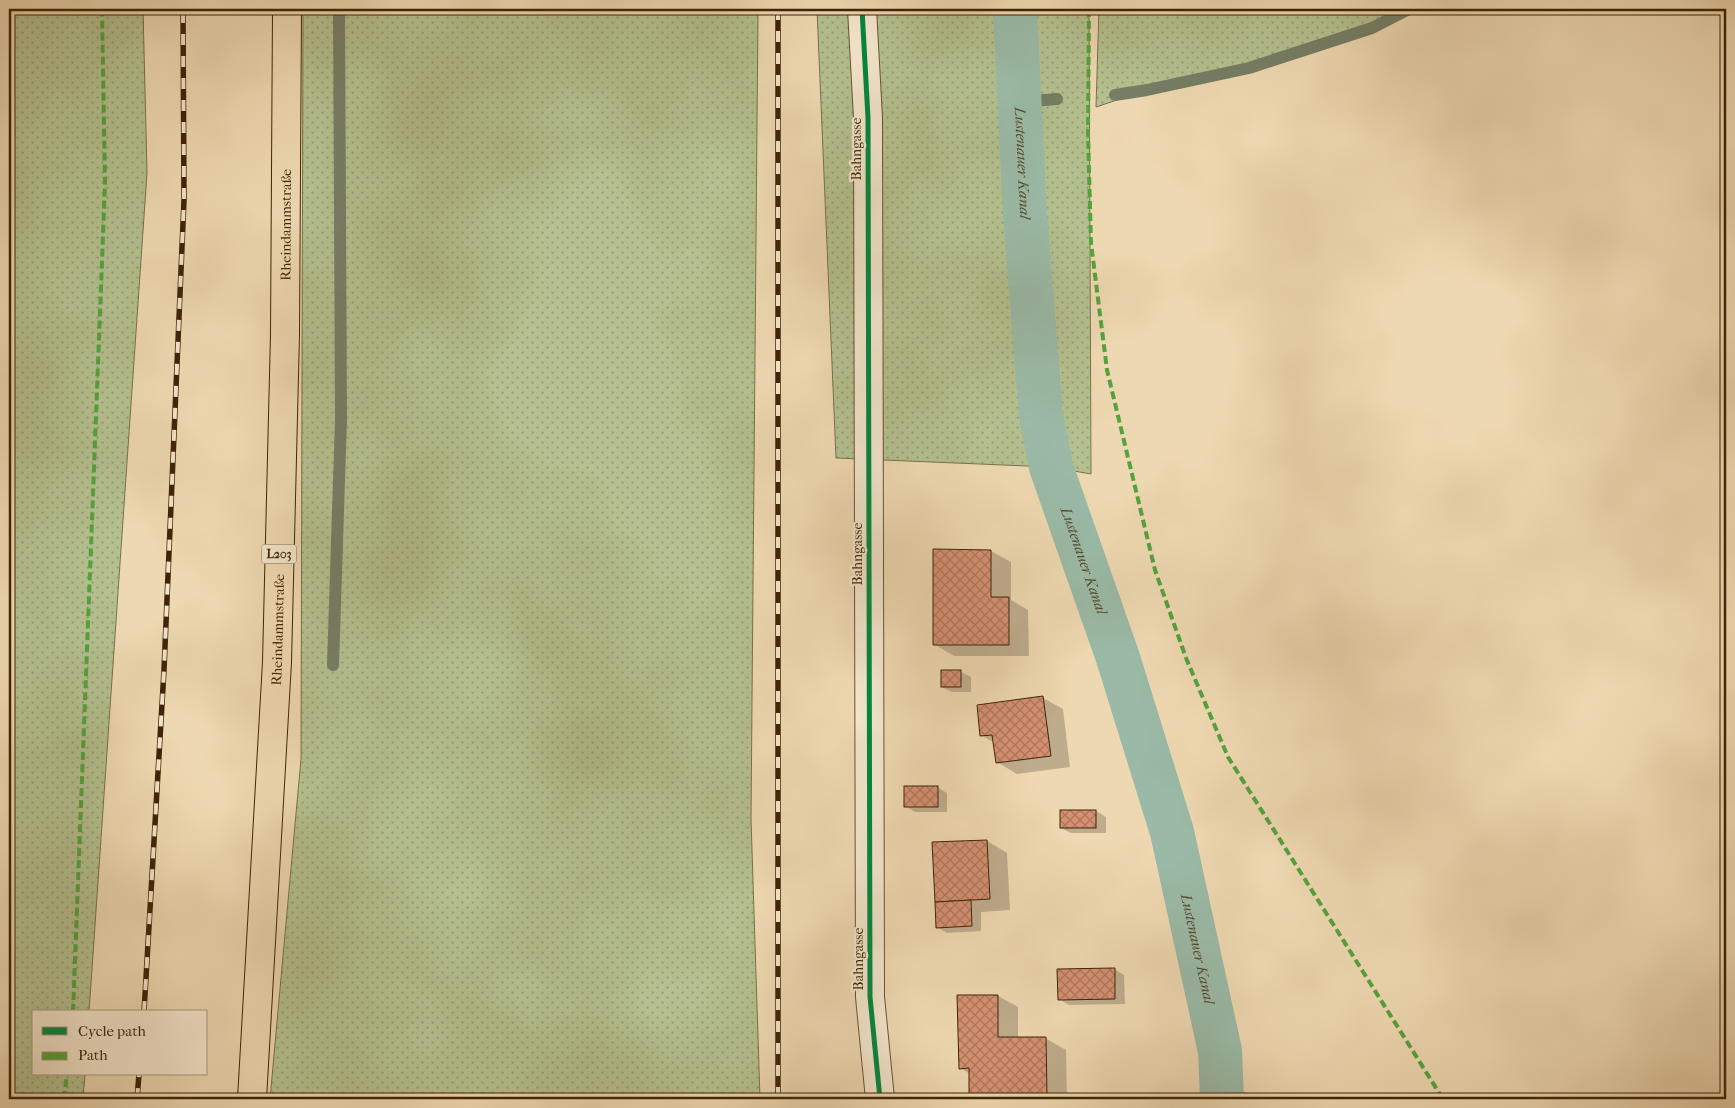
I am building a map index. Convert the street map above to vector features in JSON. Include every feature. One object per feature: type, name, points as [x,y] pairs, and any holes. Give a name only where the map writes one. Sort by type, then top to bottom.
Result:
[{"type":"main road","name":"Rheindammstraße","points":[[252,1099],[277,662],[285,334],[286,9]]},
{"type":"street","name":"Bahngasse","points":[[862,9],[868,118],[870,997],[880,1099]]},
{"type":"green space","points":[[9,9],[143,9],[147,173],[89,1010],[32,1010],[32,1076],[85,1076],[83,1099],[9,1099]]},
{"type":"green space","points":[[303,9],[758,9],[751,819],[760,1099],[270,1099],[301,759]]},
{"type":"green space","points":[[817,9],[1089,9],[1091,474],[1051,467],[836,458]]},
{"type":"green space","points":[[1099,9],[1409,9],[1372,28],[1249,68],[1147,90],[1096,107]]},
{"type":"shaded area","points":[[1221,1083],[1259,1099],[1222,1099]]},
{"type":"building","points":[[933,549],[991,550],[991,597],[1009,597],[1009,645],[933,645]]},
{"type":"building","points":[[941,670],[961,670],[961,687],[941,687]]},
{"type":"building","points":[[1043,696],[1051,756],[996,763],[992,735],[980,736],[977,705]]},
{"type":"building","points":[[904,786],[938,786],[938,807],[904,807]]},
{"type":"building","points":[[1060,810],[1096,810],[1096,828],[1060,828]]},
{"type":"building","points":[[987,840],[990,899],[935,902],[932,842]]},
{"type":"building","points":[[971,900],[972,926],[936,928],[935,902]]},
{"type":"building","points":[[1115,968],[1115,999],[1058,1000],[1057,969]]},
{"type":"building","points":[[957,995],[998,995],[998,1037],[1046,1037],[1047,1096],[969,1098],[969,1068],[959,1069]]},
{"type":"waterway","points":[[333,665],[341,420],[339,9]]},
{"type":"waterway","name":"Lustenauer Kanal","points":[[1015,9],[1025,214],[1041,415],[1051,467],[1118,658],[1172,832],[1220,1051],[1222,1099]]},
{"type":"waterway","points":[[1115,95],[1249,68],[1372,28],[1409,9]]},
{"type":"waterway","points":[[1021,102],[1057,99]]},
{"type":"railway","points":[[144,1010],[164,670],[184,200],[183,9]]},
{"type":"railway","points":[[778,9],[778,1099]]},
{"type":"railway","points":[[137,1099],[139,1076]]},
{"type":"marked path","points":[[73,1010],[105,183],[102,9]]},
{"type":"marked path","points":[[1089,9],[1088,135],[1091,243],[1107,370],[1155,570],[1186,658],[1228,757],[1443,1099]]},
{"type":"marked path","points":[[64,1099],[67,1076]]},
{"type":"cycle path","points":[[862,9],[868,118],[870,997],[880,1099]]}]
